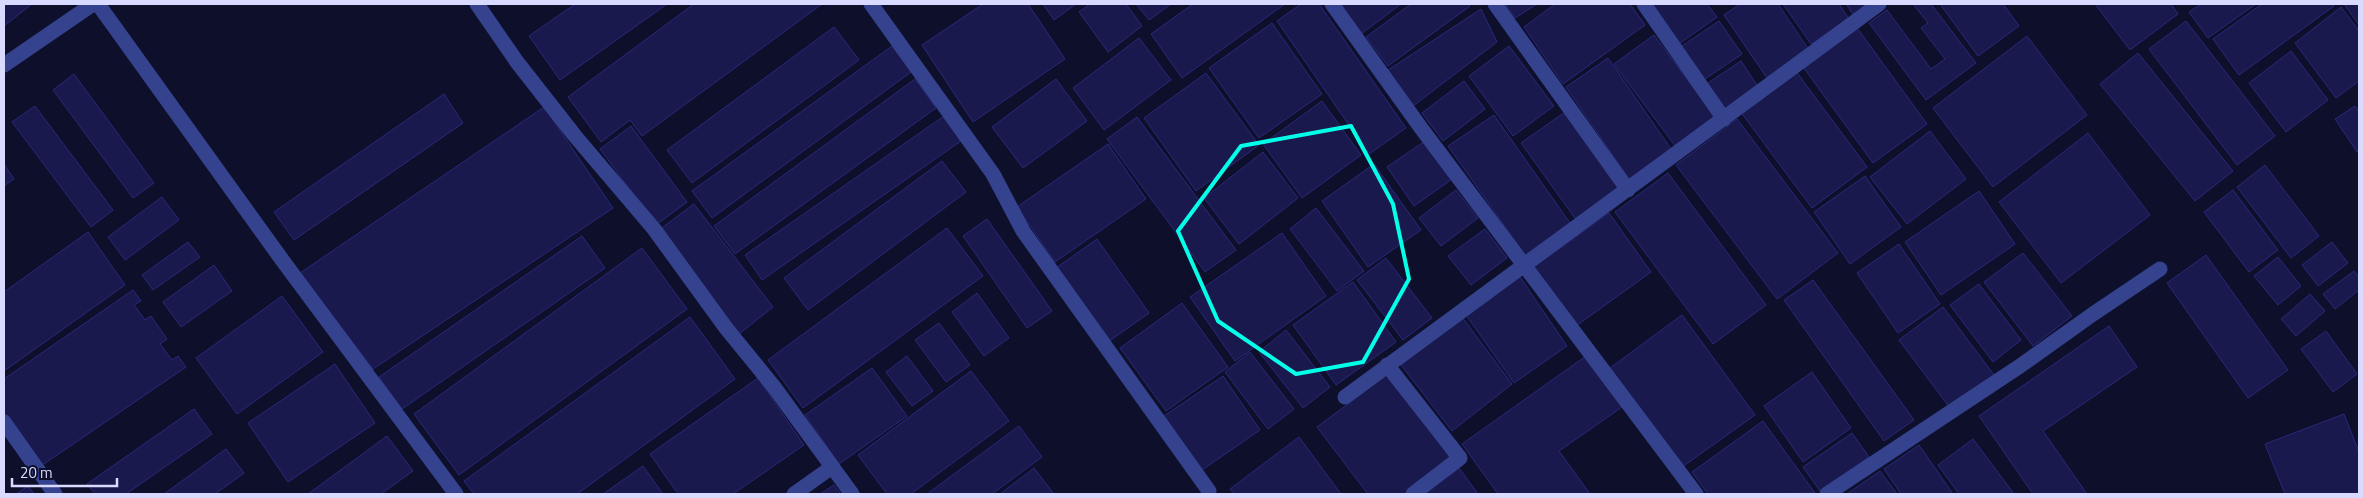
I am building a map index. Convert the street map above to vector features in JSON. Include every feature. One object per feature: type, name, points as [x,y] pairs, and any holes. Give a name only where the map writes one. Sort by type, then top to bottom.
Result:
[{"type":"street","points":[[4,65],[93,4]]},
{"type":"street","points":[[98,4],[280,257],[456,494]]},
{"type":"street","points":[[476,4],[517,62],[575,136],[654,229],[726,328],[774,387],[852,494]]},
{"type":"street","points":[[871,4],[993,174],[1023,231],[1209,490]]},
{"type":"street","points":[[1332,4],[1421,128],[1696,494]]},
{"type":"street","points":[[1495,4],[1628,190]]},
{"type":"street","points":[[1644,4],[1724,119]]},
{"type":"street","points":[[1345,397],[1879,4]]},
{"type":"street","points":[[1827,494],[2020,366],[2092,314],[2160,269]]},
{"type":"street","points":[[1387,365],[1460,458],[1413,494]]},
{"type":"street","points":[[4,422],[56,494]]},
{"type":"street","points":[[794,494],[832,467]]},
{"type":"highlighted area","points":[[1351,126],[1393,204],[1409,279],[1363,362],[1296,374],[1218,321],[1178,231],[1241,146]]},
{"type":"building","points":[[4,4],[32,4],[4,26]]},
{"type":"building","points":[[575,4],[667,4],[560,80],[529,36]]},
{"type":"building","points":[[694,4],[822,4],[642,136],[630,120],[601,142],[568,97]]},
{"type":"building","points":[[983,4],[1028,4],[1065,59],[973,122],[922,45]]},
{"type":"building","points":[[1043,4],[1076,4],[1054,20]]},
{"type":"building","points":[[1090,4],[1126,4],[1142,26],[1108,52],[1079,12]]},
{"type":"building","points":[[1136,4],[1171,4],[1149,20]]},
{"type":"building","points":[[1193,4],[1285,4],[1182,78],[1151,34]]},
{"type":"building","points":[[1301,4],[1319,4],[1406,128],[1369,154],[1277,21]]},
{"type":"building","points":[[1339,4],[1401,4],[1361,34]]},
{"type":"building","points":[[1411,4],[1468,4],[1470,6],[1388,66],[1366,37]]},
{"type":"building","points":[[1505,4],[1537,4],[1515,18]]},
{"type":"building","points":[[1555,4],[1630,4],[1645,25],[1563,84],[1524,27]]},
{"type":"building","points":[[1650,4],[1707,4],[1717,17],[1679,44]]},
{"type":"building","points":[[1740,4],[1778,4],[1809,50],[1767,78],[1724,15]]},
{"type":"building","points":[[1783,4],[1839,4],[1849,19],[1811,44]]},
{"type":"building","points":[[1846,4],[1874,4],[1855,17]]},
{"type":"building","points":[[1913,4],[1931,4],[1976,63],[1926,100],[1869,23],[1887,10],[1931,69],[1945,59],[1921,28],[1928,23]]},
{"type":"building","points":[[1940,4],[2003,4],[2019,26],[1978,56]]},
{"type":"building","points":[[2095,4],[2171,4],[2178,14],[2130,50]]},
{"type":"building","points":[[2201,4],[2256,4],[2208,38],[2189,12]]},
{"type":"building","points":[[2262,4],[2333,4],[2334,6],[2239,75],[2213,39]]},
{"type":"building","points":[[2344,4],[2359,4],[2359,25]]},
{"type":"building","points":[[2341,7],[2359,31],[2359,81],[2336,98],[2295,43]]},
{"type":"building","points":[[1481,9],[1497,42],[1413,106],[1388,70]]},
{"type":"building","points":[[1719,21],[1742,54],[1702,81],[1679,48]]},
{"type":"building","points":[[2186,21],[2275,136],[2237,165],[2149,49]]},
{"type":"building","points":[[1272,23],[1322,94],[1259,138],[1209,68]]},
{"type":"building","points":[[1855,25],[1927,124],[1873,163],[1801,64]]},
{"type":"building","points":[[834,27],[859,60],[692,183],[667,150]]},
{"type":"building","points":[[1654,35],[1716,118],[1676,147],[1614,64]]},
{"type":"building","points":[[2027,36],[2087,115],[1993,187],[1933,108]]},
{"type":"building","points":[[1139,38],[1171,80],[1104,130],[1073,88]]},
{"type":"building","points":[[892,46],[911,72],[712,218],[692,191]]},
{"type":"building","points":[[1509,46],[1554,106],[1513,136],[1469,76]]},
{"type":"building","points":[[2291,51],[2328,100],[2286,132],[2249,83]]},
{"type":"building","points":[[2138,53],[2233,171],[2195,201],[2100,84]]},
{"type":"building","points":[[1608,58],[1671,149],[1629,179],[1566,87]]},
{"type":"building","points":[[1741,61],[1759,88],[1723,112],[1705,85]]},
{"type":"building","points":[[1795,70],[1867,167],[1812,208],[1740,111]]},
{"type":"building","points":[[1206,73],[1259,145],[1196,191],[1144,118]]},
{"type":"building","points":[[74,74],[154,183],[133,198],[53,90]]},
{"type":"building","points":[[915,79],[936,108],[735,254],[714,226]]},
{"type":"building","points":[[1056,79],[1087,121],[1023,168],[992,127]]},
{"type":"building","points":[[1464,81],[1485,109],[1443,141],[1422,113]]},
{"type":"building","points":[[444,94],[463,123],[294,240],[274,212]]},
{"type":"building","points":[[1322,101],[1361,155],[1302,198],[1263,144]]},
{"type":"building","points":[[35,106],[113,210],[91,227],[12,122]]},
{"type":"building","points":[[2355,106],[2359,112],[2359,150],[2357,152],[2335,119]]},
{"type":"building","points":[[544,107],[613,208],[373,369],[300,273]]},
{"type":"building","points":[[1565,112],[1621,189],[1577,221],[1521,143]]},
{"type":"building","points":[[1494,115],[1570,223],[1525,255],[1448,146]]},
{"type":"building","points":[[944,116],[961,141],[762,280],[745,255]]},
{"type":"building","points":[[1137,117],[1236,250],[1205,272],[1107,139]]},
{"type":"building","points":[[1737,119],[1838,253],[1777,299],[1676,165]]},
{"type":"building","points":[[631,126],[687,202],[656,225],[600,149]]},
{"type":"building","points":[[1930,131],[1966,179],[1907,224],[1870,177]]},
{"type":"building","points":[[2088,133],[2150,215],[2061,283],[1999,202]]},
{"type":"building","points":[[1425,141],[1452,179],[1414,206],[1387,167]]},
{"type":"building","points":[[1108,144],[1146,199],[1055,262],[1017,207]]},
{"type":"building","points":[[1263,152],[1298,198],[1239,244],[1204,198]]},
{"type":"building","points":[[942,161],[966,192],[808,310],[784,278]]},
{"type":"building","points":[[4,164],[14,179],[4,186]]},
{"type":"building","points":[[1374,164],[1421,230],[1368,267],[1322,201]]},
{"type":"building","points":[[2265,165],[2319,236],[2291,258],[2237,187]]},
{"type":"building","points":[[1668,173],[1766,305],[1713,344],[1615,212]]},
{"type":"building","points":[[1865,176],[1901,227],[1850,264],[1814,212]]},
{"type":"building","points":[[1456,190],[1478,218],[1441,246],[1419,218]]},
{"type":"building","points":[[2233,190],[2278,250],[2249,272],[2204,212]]},
{"type":"building","points":[[1979,191],[2015,244],[1941,295],[1905,242]]},
{"type":"building","points":[[162,197],[179,220],[125,260],[108,237]]},
{"type":"building","points":[[694,204],[773,307],[739,334],[659,230]]},
{"type":"building","points":[[1316,208],[1364,271],[1337,291],[1290,229]]},
{"type":"building","points":[[1609,213],[1651,272],[1576,326],[1534,267]]},
{"type":"building","points":[[987,219],[1052,311],[1027,328],[963,236]]},
{"type":"building","points":[[947,228],[983,276],[803,408],[768,360]]},
{"type":"building","points":[[1485,229],[1507,258],[1471,285],[1448,256]]},
{"type":"building","points":[[88,232],[125,285],[4,371],[4,292]]},
{"type":"building","points":[[1282,233],[1326,296],[1235,361],[1190,297]]},
{"type":"building","points":[[582,236],[605,268],[402,409],[379,377]]},
{"type":"building","points":[[1097,239],[1149,313],[1108,342],[1056,268]]},
{"type":"building","points":[[188,242],[200,257],[153,290],[142,275]]},
{"type":"building","points":[[2332,242],[2348,263],[2318,286],[2302,265]]},
{"type":"building","points":[[1899,244],[1940,304],[1898,333],[1857,273]]},
{"type":"building","points":[[642,248],[687,309],[459,475],[414,414]]},
{"type":"building","points":[[2023,253],[2072,316],[2033,346],[1984,282]]},
{"type":"building","points":[[2206,255],[2288,370],[2248,398],[2167,283]]},
{"type":"building","points":[[2278,257],[2301,286],[2278,305],[2254,276]]},
{"type":"building","points":[[1386,258],[1432,318],[1403,340],[1357,280]]},
{"type":"building","points":[[214,265],[232,291],[181,327],[163,302]]},
{"type":"building","points":[[2354,271],[2359,277],[2359,290],[2335,309],[2323,294]]},
{"type":"building","points":[[1520,277],[1567,346],[1514,383],[1466,315]]},
{"type":"building","points":[[1813,280],[1914,420],[1884,441],[1784,300]]},
{"type":"building","points":[[1353,282],[1396,342],[1336,385],[1293,325]]},
{"type":"building","points":[[1979,284],[2021,340],[1993,362],[1950,305]]},
{"type":"building","points":[[133,290],[141,301],[134,305],[145,320],[151,316],[167,339],[160,344],[172,360],[178,356],[186,367],[41,466],[4,412],[4,379]]},
{"type":"building","points":[[977,293],[1009,338],[984,356],[952,312]]},
{"type":"building","points":[[2310,294],[2325,311],[2296,336],[2281,319]]},
{"type":"building","points":[[282,296],[323,352],[237,414],[196,358]]},
{"type":"building","points":[[1182,303],[1228,367],[1166,411],[1120,348]]},
{"type":"building","points":[[1943,307],[1994,375],[1950,408],[1899,340]]},
{"type":"building","points":[[1682,315],[1755,415],[1682,467],[1610,368]]},
{"type":"building","points":[[690,317],[735,379],[577,494],[474,494],[464,481]]},
{"type":"building","points":[[1462,317],[1512,384],[1452,431],[1401,365]]},
{"type":"building","points":[[939,323],[970,365],[946,382],[915,340]]},
{"type":"building","points":[[2109,326],[2137,367],[2043,431],[2087,494],[2033,494],[1979,416]]},
{"type":"building","points":[[1286,330],[1330,387],[1303,408],[1259,352]]},
{"type":"building","points":[[2326,331],[2357,374],[2333,392],[2301,349]]},
{"type":"building","points":[[1250,352],[1294,409],[1268,429],[1225,372]]},
{"type":"building","points":[[907,356],[933,391],[912,406],[886,372]]},
{"type":"building","points":[[1586,356],[1622,407],[1559,451],[1590,494],[1498,494],[1462,444]]},
{"type":"building","points":[[335,364],[375,423],[288,482],[248,423]]},
{"type":"building","points":[[872,368],[907,416],[839,464],[805,415]]},
{"type":"building","points":[[971,371],[1009,421],[911,494],[887,494],[858,455]]},
{"type":"building","points":[[1812,372],[1851,428],[1803,462],[1764,406]]},
{"type":"building","points":[[1388,374],[1451,459],[1404,494],[1368,494],[1317,427]]},
{"type":"building","points":[[1223,376],[1260,430],[1202,470],[1164,416]]},
{"type":"building","points":[[758,378],[804,445],[733,494],[678,494],[650,454]]},
{"type":"building","points":[[194,409],[212,434],[126,494],[95,494],[87,484]]},
{"type":"building","points":[[2344,414],[2359,452],[2359,494],[2285,494],[2265,444]]},
{"type":"building","points":[[1763,421],[1815,493],[1708,494],[1692,472]]},
{"type":"building","points":[[1019,426],[1042,457],[992,494],[927,494]]},
{"type":"building","points":[[1852,433],[1869,457],[1820,491],[1803,467]]},
{"type":"building","points":[[387,436],[413,471],[381,494],[308,494]]},
{"type":"building","points":[[1299,437],[1341,494],[1234,494],[1230,489]]},
{"type":"building","points":[[1973,439],[2014,494],[1959,494],[1938,465]]},
{"type":"building","points":[[1919,445],[1953,494],[1901,494],[1884,469]]},
{"type":"building","points":[[226,449],[244,473],[215,494],[164,494]]},
{"type":"building","points":[[643,466],[663,494],[603,494]]},
{"type":"building","points":[[1034,468],[1054,494],[1000,494]]},
{"type":"building","points":[[1459,468],[1478,494],[1424,494]]},
{"type":"building","points":[[1880,471],[1897,494],[1847,494]]},
{"type":"building","points":[[834,485],[841,494],[820,494]]},
{"type":"building","points":[[28,486],[34,494],[16,494]]}]
